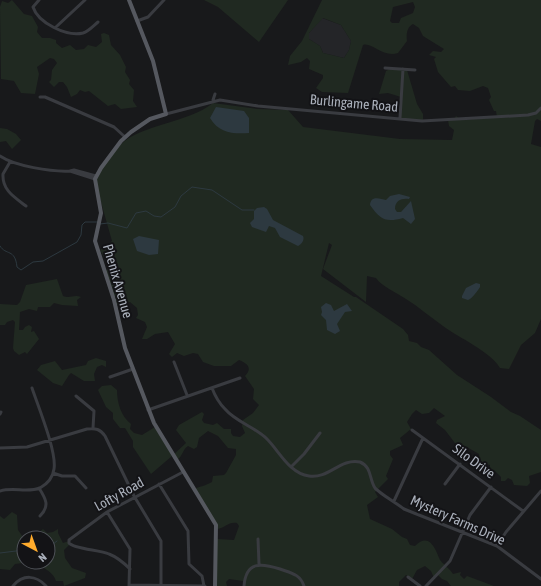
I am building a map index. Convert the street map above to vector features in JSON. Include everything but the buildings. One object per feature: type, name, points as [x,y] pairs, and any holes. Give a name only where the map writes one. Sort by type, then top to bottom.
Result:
[{"type":"main road","points":[[96,177],[101,168],[125,137],[140,124],[166,114],[153,61],[129,1]]},
{"type":"main road","name":"Phenix Avenue","points":[[96,177],[101,211],[96,235],[96,245],[114,300],[125,348],[156,428],[216,525],[215,586]]},
{"type":"street","points":[[39,0],[34,5],[34,10],[44,21],[68,33],[80,33],[87,31],[98,22]]},
{"type":"street","points":[[56,27],[85,0]]},
{"type":"street","points":[[137,21],[148,17],[164,0]]},
{"type":"street","points":[[385,68],[415,70]]},
{"type":"street","points":[[400,118],[403,70]]},
{"type":"street","points":[[214,100],[215,94]]},
{"type":"street","points":[[40,98],[45,97],[114,126],[125,137]]},
{"type":"street","name":"Burlingame Road","points":[[166,114],[214,100],[258,106],[435,121],[534,114],[541,108]]},
{"type":"street","points":[[0,156],[10,162],[55,172],[70,172],[96,177]]},
{"type":"street","points":[[10,162],[3,174],[5,188],[12,196],[26,206]]},
{"type":"street","points":[[174,362],[187,395]]},
{"type":"street","points":[[110,376],[133,369]]},
{"type":"street","points":[[148,410],[187,395],[240,378]]},
{"type":"street","points":[[0,491],[9,489],[39,488],[47,482],[53,473],[54,462],[32,388]]},
{"type":"street","points":[[212,388],[225,409],[267,439],[291,467],[304,454],[320,433]]},
{"type":"street","points":[[76,396],[94,411],[93,428]]},
{"type":"street","points":[[0,448],[25,447],[93,428],[100,430],[105,436],[134,496],[161,541],[161,585]]},
{"type":"street","name":"Silo Drive","points":[[412,430],[523,511]]},
{"type":"street","points":[[394,501],[423,438]]},
{"type":"street","name":"Mystery Farms Drive","points":[[291,467],[307,476],[321,476],[346,462],[360,462],[369,469],[374,487],[404,509],[413,514],[497,546],[541,579]]},
{"type":"street","points":[[445,484],[460,464]]},
{"type":"street","name":"Lofty Road","points":[[130,569],[110,554],[92,548],[71,545],[69,540],[107,512],[134,496],[183,472]]},
{"type":"street","points":[[53,473],[62,476],[75,476],[86,488]]},
{"type":"street","points":[[107,512],[129,544],[131,554],[129,586],[204,586],[202,576],[189,564],[190,539],[187,529],[159,484]]},
{"type":"street","points":[[426,586],[450,561],[470,515],[491,487]]},
{"type":"street","points":[[39,488],[47,506],[40,516]]},
{"type":"street","points":[[497,546],[523,511],[541,491]]},
{"type":"street","points":[[258,539],[259,564]]},
{"type":"street","points":[[244,586],[246,573],[251,568],[259,564],[295,574],[300,578],[304,586]]},
{"type":"street","points":[[13,586],[16,582],[28,577],[34,577],[46,586]]},
{"type":"street","points":[[408,577],[420,586]]},
{"type":"shaded area","points":[[12,0],[24,14],[32,16],[38,27],[37,32],[42,38],[56,40],[56,43],[62,48],[70,45],[76,50],[84,49],[88,45],[96,47],[102,42],[101,34],[104,33],[109,35],[111,45],[120,55],[126,67],[125,72],[130,80],[129,84],[134,90],[133,101],[137,107],[121,109],[115,104],[108,106],[89,91],[85,92],[80,90],[77,94],[71,97],[63,82],[59,82],[54,87],[49,82],[51,80],[52,70],[57,63],[54,59],[50,58],[37,67],[39,74],[35,94],[21,93],[14,81],[1,79],[0,7],[2,1],[8,3]]},
{"type":"shaded area","points":[[204,0],[288,0],[259,42],[218,7]]},
{"type":"shaded area","points":[[322,0],[541,0],[541,121],[537,119],[535,121],[531,144],[541,147],[541,319],[535,333],[521,345],[509,369],[500,368],[482,350],[438,323],[411,302],[385,287],[376,278],[367,276],[366,302],[323,269],[332,245],[329,243],[321,276],[356,297],[403,329],[408,335],[409,341],[417,343],[421,347],[429,350],[457,375],[511,412],[520,416],[541,430],[541,472],[529,476],[530,483],[527,486],[514,485],[512,480],[508,478],[505,481],[501,481],[501,477],[494,470],[490,470],[490,465],[480,462],[479,454],[465,446],[458,447],[445,430],[436,423],[437,420],[445,416],[434,408],[429,413],[422,414],[416,410],[407,422],[411,429],[400,438],[403,445],[390,451],[390,455],[393,459],[386,476],[388,479],[375,492],[378,497],[367,505],[370,519],[392,529],[407,539],[410,545],[415,546],[420,542],[425,541],[432,544],[440,560],[453,574],[461,572],[460,575],[464,579],[467,576],[494,586],[451,586],[447,581],[438,575],[434,578],[431,571],[425,566],[417,570],[412,579],[406,575],[399,582],[399,586],[243,586],[243,581],[229,579],[226,582],[227,586],[215,586],[217,539],[234,540],[239,526],[237,523],[232,523],[217,529],[194,489],[212,482],[213,476],[224,475],[236,455],[236,449],[228,448],[218,436],[208,431],[199,438],[197,447],[194,449],[188,446],[177,460],[172,456],[186,443],[176,430],[179,425],[202,412],[204,414],[202,420],[204,423],[213,425],[217,423],[224,429],[231,429],[233,436],[240,437],[245,433],[242,426],[243,420],[253,413],[259,405],[253,399],[254,389],[245,376],[249,371],[249,368],[244,363],[239,360],[231,366],[214,366],[203,362],[198,354],[193,353],[184,356],[177,353],[172,357],[169,354],[175,344],[168,332],[155,334],[147,339],[142,339],[147,327],[145,322],[136,318],[138,315],[137,308],[130,302],[116,305],[105,271],[110,268],[100,250],[112,241],[95,181],[114,152],[130,137],[191,115],[203,110],[213,103],[257,109],[288,110],[303,127],[400,139],[452,140],[454,130],[449,126],[448,120],[454,120],[456,116],[461,120],[497,117],[496,111],[494,111],[489,100],[491,97],[488,88],[483,86],[470,91],[458,90],[455,86],[451,87],[438,72],[434,59],[436,57],[429,55],[433,51],[441,52],[444,49],[423,36],[419,28],[413,24],[407,31],[407,41],[398,53],[387,53],[370,46],[363,45],[348,93],[322,92],[316,88],[323,78],[323,75],[309,69],[310,61],[307,58],[301,62],[288,65],[290,56],[302,41]],"holes":[[[413,2],[415,7],[413,13],[401,18],[399,23],[392,23],[390,21],[393,7]],[[323,18],[341,25],[351,41],[349,50],[344,58],[323,53],[320,46],[309,39],[309,33]]]},
{"type":"shaded area","points":[[322,18],[341,25],[351,41],[349,50],[344,58],[323,53],[320,46],[309,39],[309,33]]},
{"type":"shaded area","points":[[390,69],[407,70],[417,104],[423,114],[423,121],[400,119],[401,97],[388,93],[379,94],[386,71]]},
{"type":"shaded area","points":[[216,107],[244,111],[249,118],[249,133],[226,132],[218,127],[210,118]]},
{"type":"shaded area","points":[[0,128],[7,129],[16,134],[21,140],[12,149],[6,141],[0,142]]},
{"type":"shaded area","points":[[399,194],[410,197],[409,199],[401,199],[396,204],[395,209],[397,212],[401,212],[411,201],[415,219],[411,224],[403,218],[392,220],[384,219],[377,214],[370,205],[374,199],[386,200],[390,196]]},
{"type":"shaded area","points":[[264,207],[267,209],[273,220],[303,236],[303,241],[300,245],[298,246],[280,237],[275,228],[269,226],[266,232],[252,227],[250,223],[254,219],[254,211],[257,208]]},
{"type":"shaded area","points":[[139,236],[159,240],[158,254],[149,255],[137,251],[133,239]]},
{"type":"shaded area","points":[[57,279],[63,296],[81,297],[77,300],[78,306],[54,303],[50,307],[38,307],[37,311],[29,309],[20,312],[19,330],[23,330],[29,325],[32,327],[31,332],[34,331],[39,339],[27,354],[25,352],[19,355],[13,348],[15,322],[13,320],[7,322],[5,325],[0,325],[0,304],[17,305],[20,302],[26,285]]},
{"type":"shaded area","points":[[476,283],[480,284],[480,287],[473,296],[468,300],[462,298],[466,288]]},
{"type":"shaded area","points":[[326,303],[331,305],[334,311],[347,304],[352,311],[345,312],[337,324],[340,331],[335,334],[327,330],[326,320],[321,315],[321,307]]},
{"type":"shaded area","points":[[96,358],[106,361],[106,367],[102,365],[97,367],[94,374],[95,381],[84,381],[71,373],[62,386],[53,383],[37,370],[41,365],[55,361],[62,370],[86,365],[88,361]]},
{"type":"shaded area","points":[[111,385],[117,390],[120,409],[131,424],[130,429],[134,433],[142,435],[155,427],[172,456],[151,474],[133,447],[133,441],[125,428],[120,428],[113,419],[113,413],[106,407],[98,390],[102,386]]},
{"type":"shaded area","points":[[12,512],[17,515],[18,530],[16,530],[16,564],[10,570],[0,569],[0,516],[4,519]]},
{"type":"shaded area","points":[[58,529],[58,533],[63,543],[69,541],[70,544],[64,550],[65,558],[72,568],[86,573],[85,578],[64,586],[63,581],[56,581],[51,573],[47,570],[56,570],[56,530]]},
{"type":"waterway","points":[[100,224],[108,223],[127,228],[136,213],[146,211],[154,216],[161,217],[175,207],[181,196],[192,187],[212,190],[242,210],[254,210]]},
{"type":"waterway","points":[[0,246],[14,257],[17,267],[21,270],[33,262],[43,261],[77,242],[81,235],[82,225],[85,222],[97,222]]},
{"type":"waterway","points":[[0,553],[16,551]]}]
